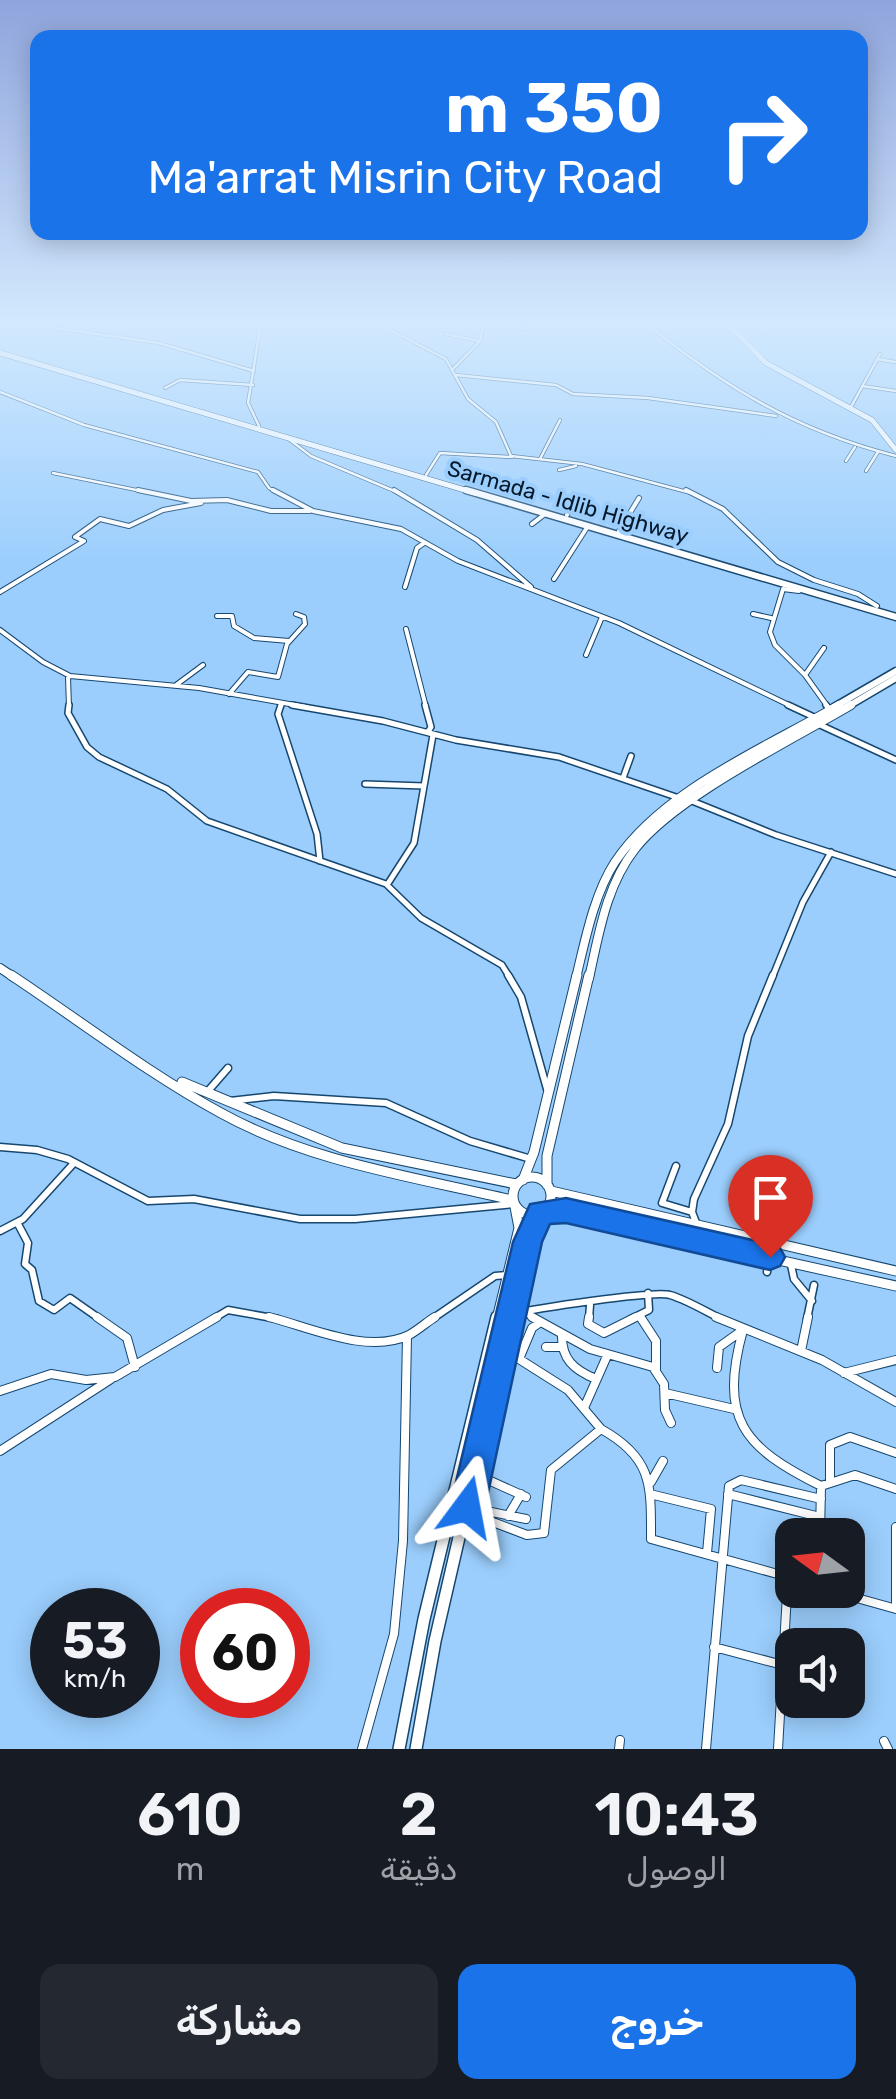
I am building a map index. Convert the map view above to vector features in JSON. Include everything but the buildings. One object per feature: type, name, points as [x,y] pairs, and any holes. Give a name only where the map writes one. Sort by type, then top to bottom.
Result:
[{"type":"highway","name":"Sarmada - Idlib Highway","points":[[178,404],[896,615]]},
{"type":"highway","name":"Sarmada - Idlib Highway","points":[[224,417],[286,438],[619,530],[896,615]]},
{"type":"main road","points":[[844,404],[872,420],[895,448]]},
{"type":"main road","points":[[416,1749],[436,1641],[512,1314],[519,1228],[514,1204],[531,1159],[600,890],[613,865],[640,831],[684,799],[896,674]]},
{"type":"main road","points":[[817,721],[854,699]]},
{"type":"main road","points":[[398,1749],[424,1619],[515,1273],[552,1201],[547,1156],[607,898],[635,848],[684,799]]},
{"type":"main road","points":[[0,968],[220,1113],[270,1136],[339,1159],[514,1204],[526,1213],[544,1211],[896,1286]]},
{"type":"main road","points":[[164,1074],[342,1148],[520,1182],[536,1179],[549,1188],[698,1227],[896,1271]]},
{"type":"street","points":[[31,404],[181,454],[258,472],[270,488],[313,511]]},
{"type":"street","points":[[248,404],[258,426]]},
{"type":"street","points":[[474,404],[496,422],[507,452],[514,457]]},
{"type":"street","points":[[686,404],[776,416]]},
{"type":"street","points":[[688,410],[691,404]]},
{"type":"street","points":[[754,404],[855,447],[878,452],[895,448]]},
{"type":"street","points":[[540,460],[560,420]]},
{"type":"street","points":[[286,438],[332,466],[390,488],[454,526],[526,579],[532,589]]},
{"type":"street","points":[[846,461],[855,447]]},
{"type":"street","points":[[862,456],[866,450]]},
{"type":"street","points":[[866,471],[878,452]]},
{"type":"street","points":[[426,475],[440,453],[584,464],[655,480],[723,509],[778,562],[814,580],[858,594],[876,606]]},
{"type":"street","points":[[559,470],[584,464]]},
{"type":"street","points":[[54,473],[191,501],[313,511],[388,524],[458,561],[602,617],[896,760]]},
{"type":"street","points":[[619,530],[640,498]]},
{"type":"street","points":[[0,592],[84,541],[74,537],[100,519],[129,526],[163,510],[214,500]]},
{"type":"street","points":[[566,515],[574,501]]},
{"type":"street","points":[[532,524],[545,513]]},
{"type":"street","points":[[554,579],[588,526]]},
{"type":"street","points":[[405,587],[418,548],[424,543]]},
{"type":"street","points":[[808,591],[783,588],[772,618],[770,642],[806,675],[830,710]]},
{"type":"street","points":[[229,694],[248,672],[278,677],[289,641],[305,624],[304,617],[296,614]]},
{"type":"street","points":[[753,614],[772,618]]},
{"type":"street","points":[[217,616],[232,616],[234,626],[254,638],[289,641]]},
{"type":"street","points":[[586,654],[602,617]]},
{"type":"street","points":[[387,885],[414,844],[431,734],[406,629]]},
{"type":"street","points":[[0,630],[67,675],[176,685],[559,757],[896,874]]},
{"type":"street","points":[[806,675],[824,648]]},
{"type":"street","points":[[176,685],[202,664]]},
{"type":"street","points":[[67,675],[71,689],[68,714],[86,746],[99,757],[167,790],[208,821],[387,885],[420,918],[502,966],[521,997],[540,1073],[549,1093]]},
{"type":"street","points":[[282,703],[278,714],[306,812],[317,834],[320,862]]},
{"type":"street","points":[[623,778],[631,756]]},
{"type":"street","points":[[364,784],[424,786]]},
{"type":"street","points":[[698,1227],[692,1212],[703,1176],[728,1124],[748,1036],[803,902],[831,852]]},
{"type":"street","points":[[206,1093],[228,1068]]},
{"type":"street","points":[[227,1102],[274,1096],[386,1103],[470,1141],[531,1159]]},
{"type":"street","points":[[0,1147],[37,1150],[74,1163],[148,1202],[194,1199],[300,1219],[514,1204]]},
{"type":"street","points":[[0,1231],[18,1224],[74,1163]]},
{"type":"street","points":[[676,1166],[662,1203],[692,1212]]},
{"type":"street","points":[[18,1224],[28,1243],[25,1264],[32,1270],[40,1301],[54,1310],[70,1298],[126,1338],[135,1366]]},
{"type":"street","points":[[768,1272],[770,1257]]},
{"type":"street","points":[[791,1262],[794,1279],[813,1302]]},
{"type":"street","points":[[0,1451],[228,1310],[251,1312],[353,1339],[381,1341],[407,1336],[495,1276],[515,1273]]},
{"type":"street","points":[[801,1351],[814,1285]]},
{"type":"street","points":[[512,1314],[554,1304],[590,1304],[667,1293],[742,1330],[801,1351],[896,1402]]},
{"type":"street","points":[[590,1304],[588,1324],[604,1333],[640,1316],[650,1307],[648,1294]]},
{"type":"street","points":[[526,1313],[607,1356],[641,1362],[656,1370]]},
{"type":"street","points":[[640,1316],[656,1341],[656,1370],[665,1393],[664,1412],[671,1423]]},
{"type":"street","points":[[544,1324],[534,1324],[519,1359],[568,1390],[600,1429],[626,1443],[651,1482]]},
{"type":"street","points":[[717,1368],[719,1347],[742,1330]]},
{"type":"street","points":[[742,1330],[729,1385],[734,1409],[752,1444],[774,1464],[826,1485],[855,1475],[896,1490]]},
{"type":"street","points":[[562,1334],[561,1347],[573,1370],[596,1379]]},
{"type":"street","points":[[362,1749],[394,1634],[403,1541],[407,1336]]},
{"type":"street","points":[[546,1348],[561,1347]]},
{"type":"street","points":[[584,1409],[607,1356]]},
{"type":"street","points":[[844,1373],[896,1360]]},
{"type":"street","points":[[0,1390],[51,1374],[86,1380],[115,1377]]},
{"type":"street","points":[[665,1393],[734,1409]]},
{"type":"street","points":[[467,1509],[527,1536],[544,1534],[551,1470],[600,1429]]},
{"type":"street","points":[[728,1494],[820,1517],[830,1445],[850,1437],[896,1453]]},
{"type":"street","points":[[663,1461],[651,1482],[652,1539],[775,1573]]},
{"type":"street","points":[[475,1474],[523,1496],[508,1516]]},
{"type":"street","points":[[706,1749],[730,1483],[740,1480],[821,1499]]},
{"type":"street","points":[[650,1494],[711,1509],[707,1554]]},
{"type":"street","points":[[467,1509],[526,1519]]},
{"type":"street","points":[[865,1600],[896,1609],[896,1527]]},
{"type":"street","points":[[714,1647],[775,1663]]},
{"type":"street","points":[[778,1749],[780,1718]]},
{"type":"route","points":[[467,1507],[528,1242],[541,1212],[566,1210],[770,1257]]}]
